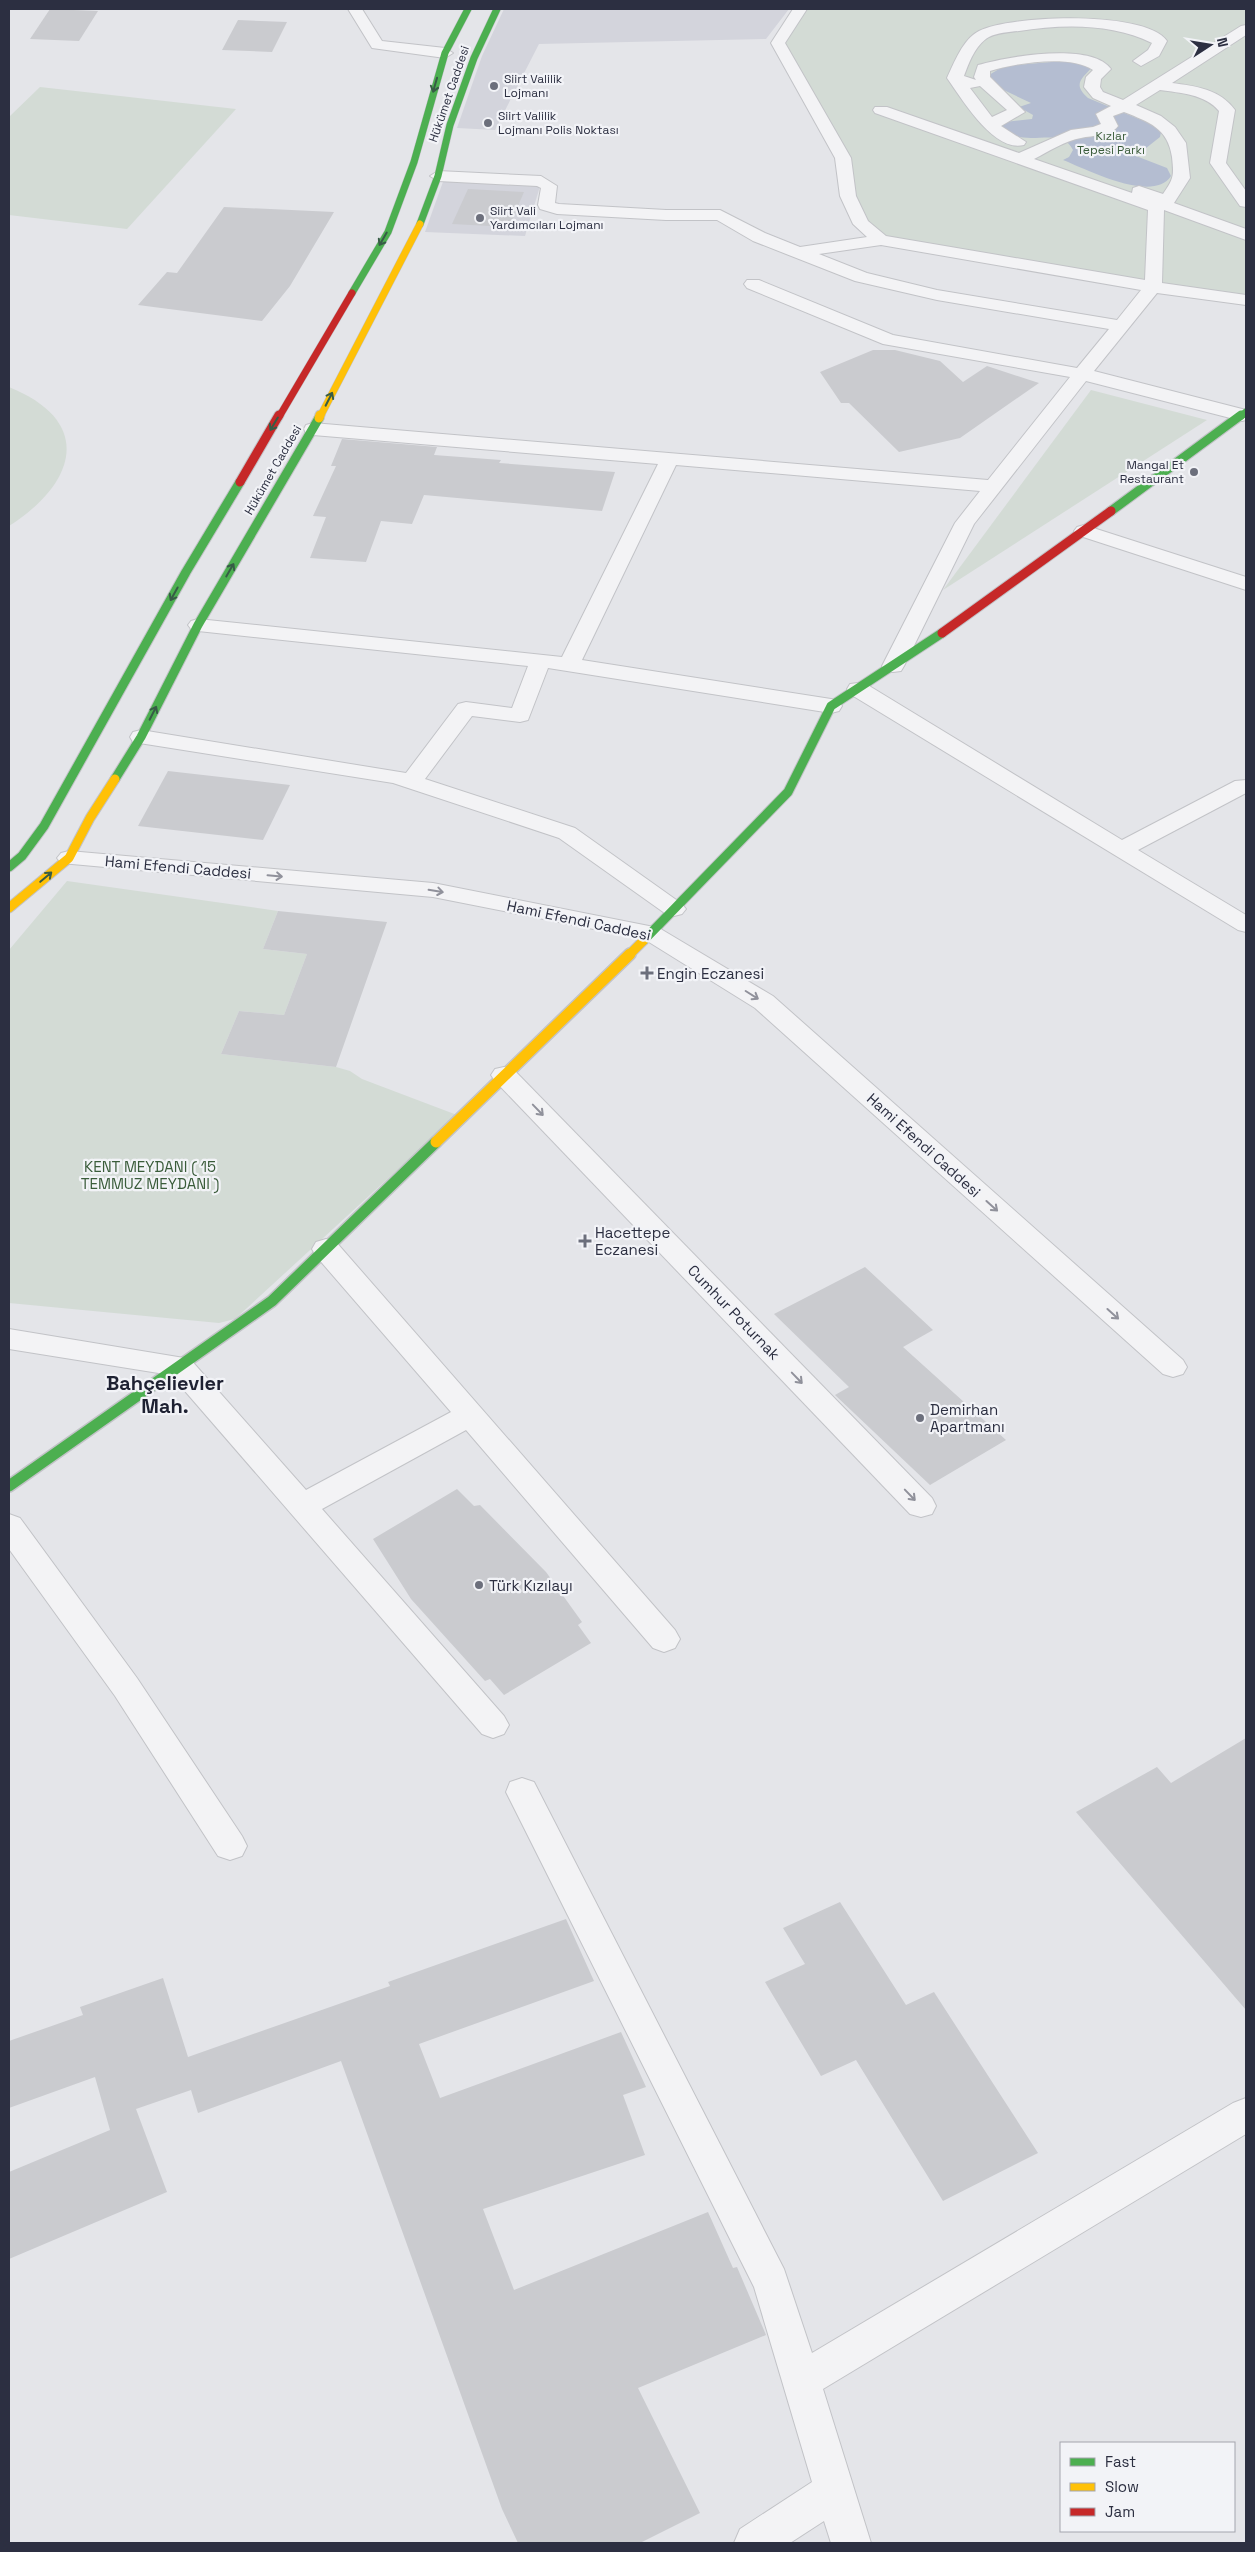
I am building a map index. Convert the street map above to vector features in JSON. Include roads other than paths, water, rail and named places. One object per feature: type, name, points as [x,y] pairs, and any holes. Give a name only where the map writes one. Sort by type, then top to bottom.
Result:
[{"type":"main road","points":[[9,867],[22,856],[44,826],[186,572],[388,232],[414,162],[445,53],[468,9]]},
{"type":"main road","name":"Hükümet Caddesi","points":[[9,908],[69,858],[90,818],[141,737],[198,625],[314,429],[416,233],[438,176],[456,108],[474,58],[497,9]]},
{"type":"main road","points":[[9,1486],[272,1302],[651,933],[788,792],[831,706],[977,610],[1245,414]]},
{"type":"street","points":[[354,9],[377,46],[445,53]]},
{"type":"street","points":[[800,9],[778,43],[843,158],[848,196],[861,224],[881,240]]},
{"type":"street","points":[[956,78],[963,60],[981,36],[1008,27],[1037,23],[1100,24],[1148,34],[1160,41],[1154,53],[1141,61]]},
{"type":"street","points":[[1020,159],[1077,133],[1105,130],[1110,126],[1104,114],[1124,106],[1246,29]]},
{"type":"street","points":[[990,90],[982,76],[983,68],[995,64],[1051,58],[1081,60],[1100,65],[1206,54]]},
{"type":"street","points":[[893,666],[965,523],[1082,374],[1154,287],[1162,204],[1182,178],[1178,143],[1169,130],[1155,119],[1098,95],[1092,87],[1094,77],[1103,69],[1100,65]]},
{"type":"street","points":[[956,78],[990,90],[1011,105],[1017,112],[997,120],[992,128]]},
{"type":"street","points":[[956,78],[992,128],[1018,142]]},
{"type":"street","points":[[1158,85],[1203,94],[1222,102],[1228,110],[1218,163],[1246,202]]},
{"type":"street","points":[[881,110],[1020,159],[1051,165],[1246,235]]},
{"type":"street","points":[[999,151],[1018,142],[1034,139],[1056,142],[1067,151],[1066,154],[1051,165]]},
{"type":"street","points":[[438,176],[542,181],[549,186],[546,205],[557,209],[666,215],[720,215],[759,237],[861,277],[937,295],[1122,326]]},
{"type":"street","points":[[800,252],[881,240],[1154,287],[1246,300]]},
{"type":"street","points":[[753,284],[889,340],[1082,374],[1245,414]]},
{"type":"street","points":[[314,429],[993,486]]},
{"type":"street","points":[[569,664],[670,458]]},
{"type":"street","points":[[1084,531],[1246,584]]},
{"type":"street","points":[[198,625],[569,664],[831,706]]},
{"type":"street","points":[[411,782],[466,709],[520,715],[540,661]]},
{"type":"street","points":[[858,689],[1246,925]]},
{"type":"street","points":[[141,737],[397,777],[566,833],[674,909]]},
{"type":"street","points":[[1122,849],[1243,786]]},
{"type":"street","name":"Hami Efendi Caddesi","points":[[69,858],[433,890],[651,933],[764,1002],[1173,1367]]},
{"type":"street","name":"Cumhur Poturnak","points":[[504,1075],[921,1506]]},
{"type":"street","points":[[326,1249],[664,1639]]},
{"type":"street","points":[[9,1339],[180,1366],[494,1725]]},
{"type":"street","points":[[302,1506],[470,1415]]},
{"type":"street","points":[[9,1526],[126,1687],[230,1846]]},
{"type":"street","points":[[522,1792],[771,2282],[851,2543]]},
{"type":"street","points":[[801,2382],[1246,2115]]},
{"type":"street","points":[[754,2543],[834,2491]]},
{"type":"water","points":[[1063,61],[1088,64],[1092,67],[1080,82],[1080,89],[1088,98],[1156,126],[1161,132],[1160,137],[1136,156],[1167,168],[1171,176],[1162,184],[1150,187],[1119,182],[1063,160],[1069,157],[1073,150],[1067,142],[1050,137],[1020,137],[1010,133],[1002,126],[1005,122],[1032,119],[1033,115],[1019,107],[1031,103],[993,85],[989,75],[1004,66]]},
{"type":"place","name":"Siirt Valilik Lojmanı","points":[[494,86]]},
{"type":"place","name":"Siirt Valilik Lojmanı Polis Noktası","points":[[488,123]]},
{"type":"place","name":"Siirt Vali Yardımcıları Lojmanı","points":[[480,218]]},
{"type":"place","name":"Mangal Et Restaurant","points":[[1194,472]]},
{"type":"place","name":"Engin Eczanesi","points":[[647,973]]},
{"type":"place","name":"Hacettepe Eczanesi","points":[[585,1241]]},
{"type":"place","name":"Demirhan Apartmanı","points":[[920,1418]]},
{"type":"place","name":"Türk Kızılayı","points":[[479,1585]]},
{"type":"district","name":"Bahçelievler Mah.","points":[[165,1394]]},
{"type":"park label","name":"Kızlar Tepesi Parkı","points":[[1111,143]]},
{"type":"park label","name":"KENT MEYDANI ( 15 TEMMUZ MEYDANI )","points":[[150,1174]]}]
